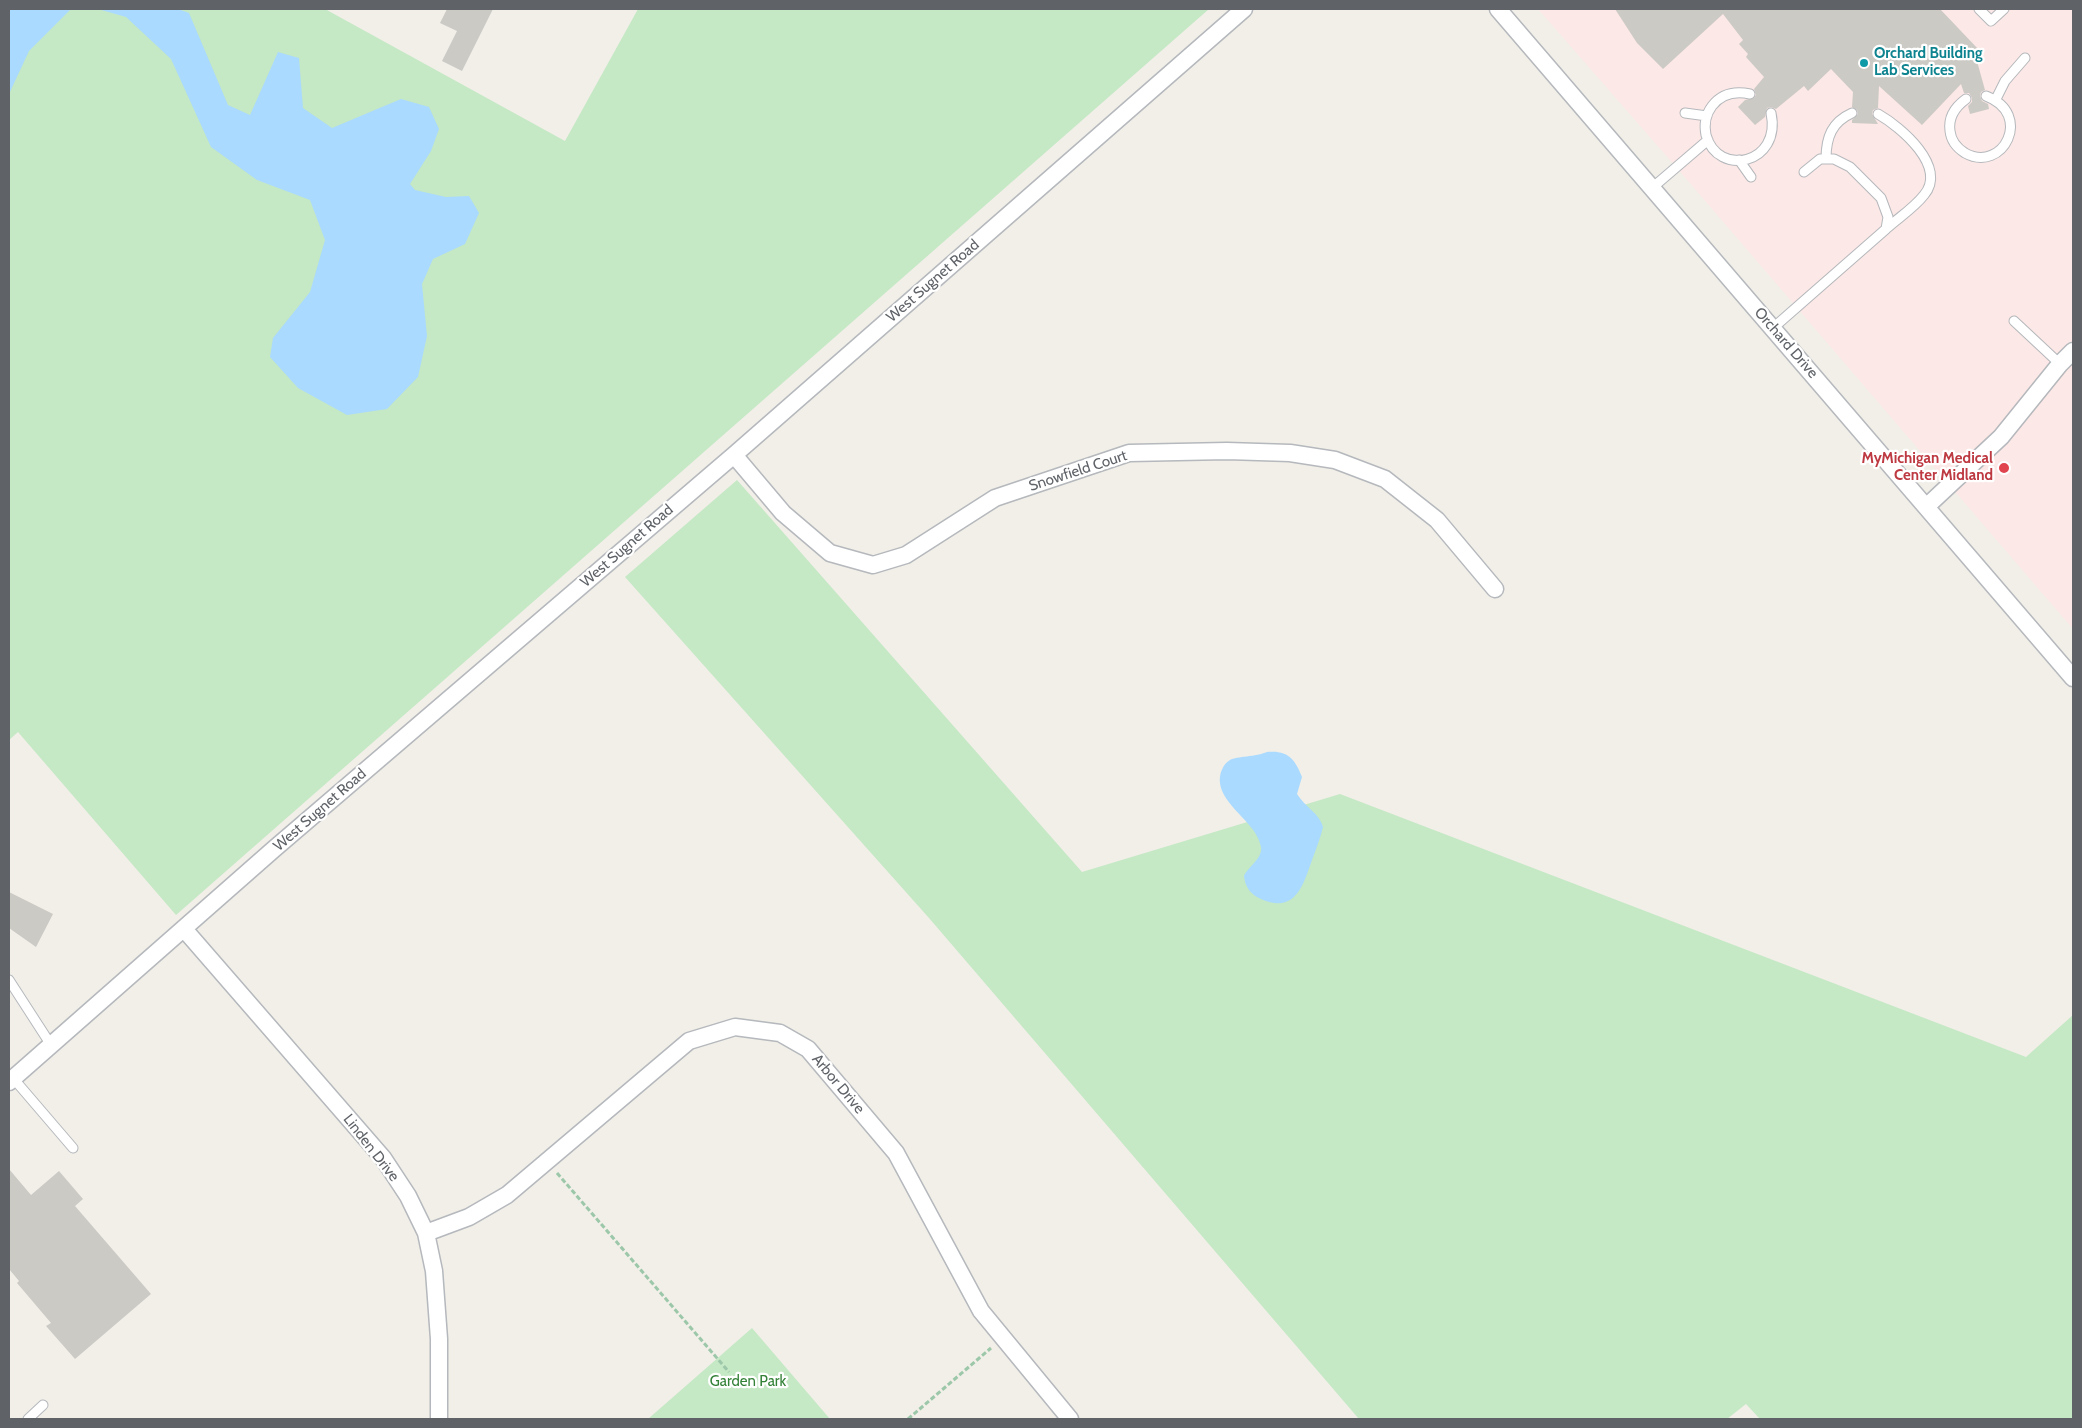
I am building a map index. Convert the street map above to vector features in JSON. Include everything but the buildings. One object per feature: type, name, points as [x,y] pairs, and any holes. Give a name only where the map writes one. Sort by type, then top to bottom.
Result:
[{"type":"street","name":"West Sugnet Road","points":[[11,1080],[274,849],[734,455],[1244,9]]},
{"type":"street","name":"Orchard Drive","points":[[1498,9],[2073,678]]},
{"type":"street","points":[[1926,507],[2001,437],[2060,364],[2073,351]]},
{"type":"street","name":"Snowfield Court","points":[[734,455],[784,513],[830,553],[873,565],[906,555],[995,498],[1129,453],[1290,452],[1335,460],[1385,479],[1437,520],[1495,589]]},
{"type":"street","name":"Linden Drive","points":[[184,929],[383,1158],[408,1196],[426,1234],[434,1271],[439,1339],[439,1419]]},
{"type":"street","name":"Arbor Drive","points":[[426,1234],[469,1217],[507,1195],[689,1041],[735,1027],[780,1033],[808,1049],[896,1153],[963,1280],[982,1311],[1002,1338],[1070,1419]]},
{"type":"lane","points":[[1979,9],[1991,21],[2004,9]]},
{"type":"lane","points":[[1996,99],[2005,81],[2025,58]]},
{"type":"lane","points":[[1750,94],[1739,92],[1729,94],[1715,102],[1707,116],[1705,124],[1708,140],[1720,155],[1729,159],[1739,160],[1750,158],[1760,153],[1768,145],[1772,135],[1771,113]]},
{"type":"lane","points":[[1966,99],[1958,105],[1952,114],[1950,134],[1954,143],[1961,150],[1970,156],[1980,157],[1999,151],[2006,143],[2010,134],[2009,114],[2004,106],[1996,99],[1986,96]]},
{"type":"lane","points":[[1685,113],[1707,116]]},
{"type":"lane","points":[[1826,159],[1826,145],[1831,130],[1842,117],[1852,113]]},
{"type":"lane","points":[[1773,328],[1925,195],[1930,185],[1932,172],[1927,159],[1889,120],[1878,114]]},
{"type":"lane","points":[[1652,188],[1708,140]]},
{"type":"lane","points":[[1804,172],[1820,159],[1834,159],[1850,167],[1881,198],[1888,217],[1886,229]]},
{"type":"lane","points":[[1739,160],[1751,177]]},
{"type":"lane","points":[[2014,322],[2060,364]]},
{"type":"lane","points":[[9,980],[51,1045]]},
{"type":"lane","points":[[11,1080],[72,1148]]},
{"type":"lane","points":[[28,1419],[44,1405]]},
{"type":"path","points":[[546,1161],[728,1372]]},
{"type":"path","points":[[908,1419],[1002,1338]]},
{"type":"shaded area","name":"MyMichigan Medical Center Midland","points":[[1538,9],[2073,9],[2073,629],[1676,167]]},
{"type":"green space","points":[[9,9],[325,9],[565,141],[638,9],[1209,9],[176,915],[18,732],[9,740]]},
{"type":"green space","points":[[737,480],[1082,872],[1340,794],[2026,1057],[2073,1015],[2073,1419],[1760,1419],[1746,1404],[1727,1419],[1359,1419],[929,918],[625,577]]},
{"type":"green space","name":"Garden Park","points":[[752,1328],[830,1419],[648,1419]]},
{"type":"water","points":[[9,9],[71,9],[29,51],[9,94]]},
{"type":"water","points":[[98,9],[178,9],[189,13],[228,105],[250,115],[278,52],[299,58],[303,108],[332,128],[401,99],[429,107],[439,129],[431,151],[410,184],[415,190],[446,197],[469,196],[479,213],[465,244],[433,259],[422,284],[427,336],[418,377],[387,409],[347,415],[298,388],[270,357],[273,338],[310,292],[325,240],[310,200],[257,180],[211,147],[171,59],[126,17]]},
{"type":"water","points":[[1267,752],[1285,754],[1297,765],[1302,777],[1297,794],[1315,814],[1323,827],[1301,888],[1290,900],[1282,903],[1273,903],[1261,899],[1254,895],[1247,887],[1244,876],[1258,859],[1261,847],[1258,837],[1252,828],[1223,793],[1220,783],[1221,772],[1225,764],[1230,760]]},
{"type":"place","name":"Orchard Building Lab Services","points":[[1864,63]]},
{"type":"place","name":"MyMichigan Medical Center Midland","points":[[2004,468]]}]
